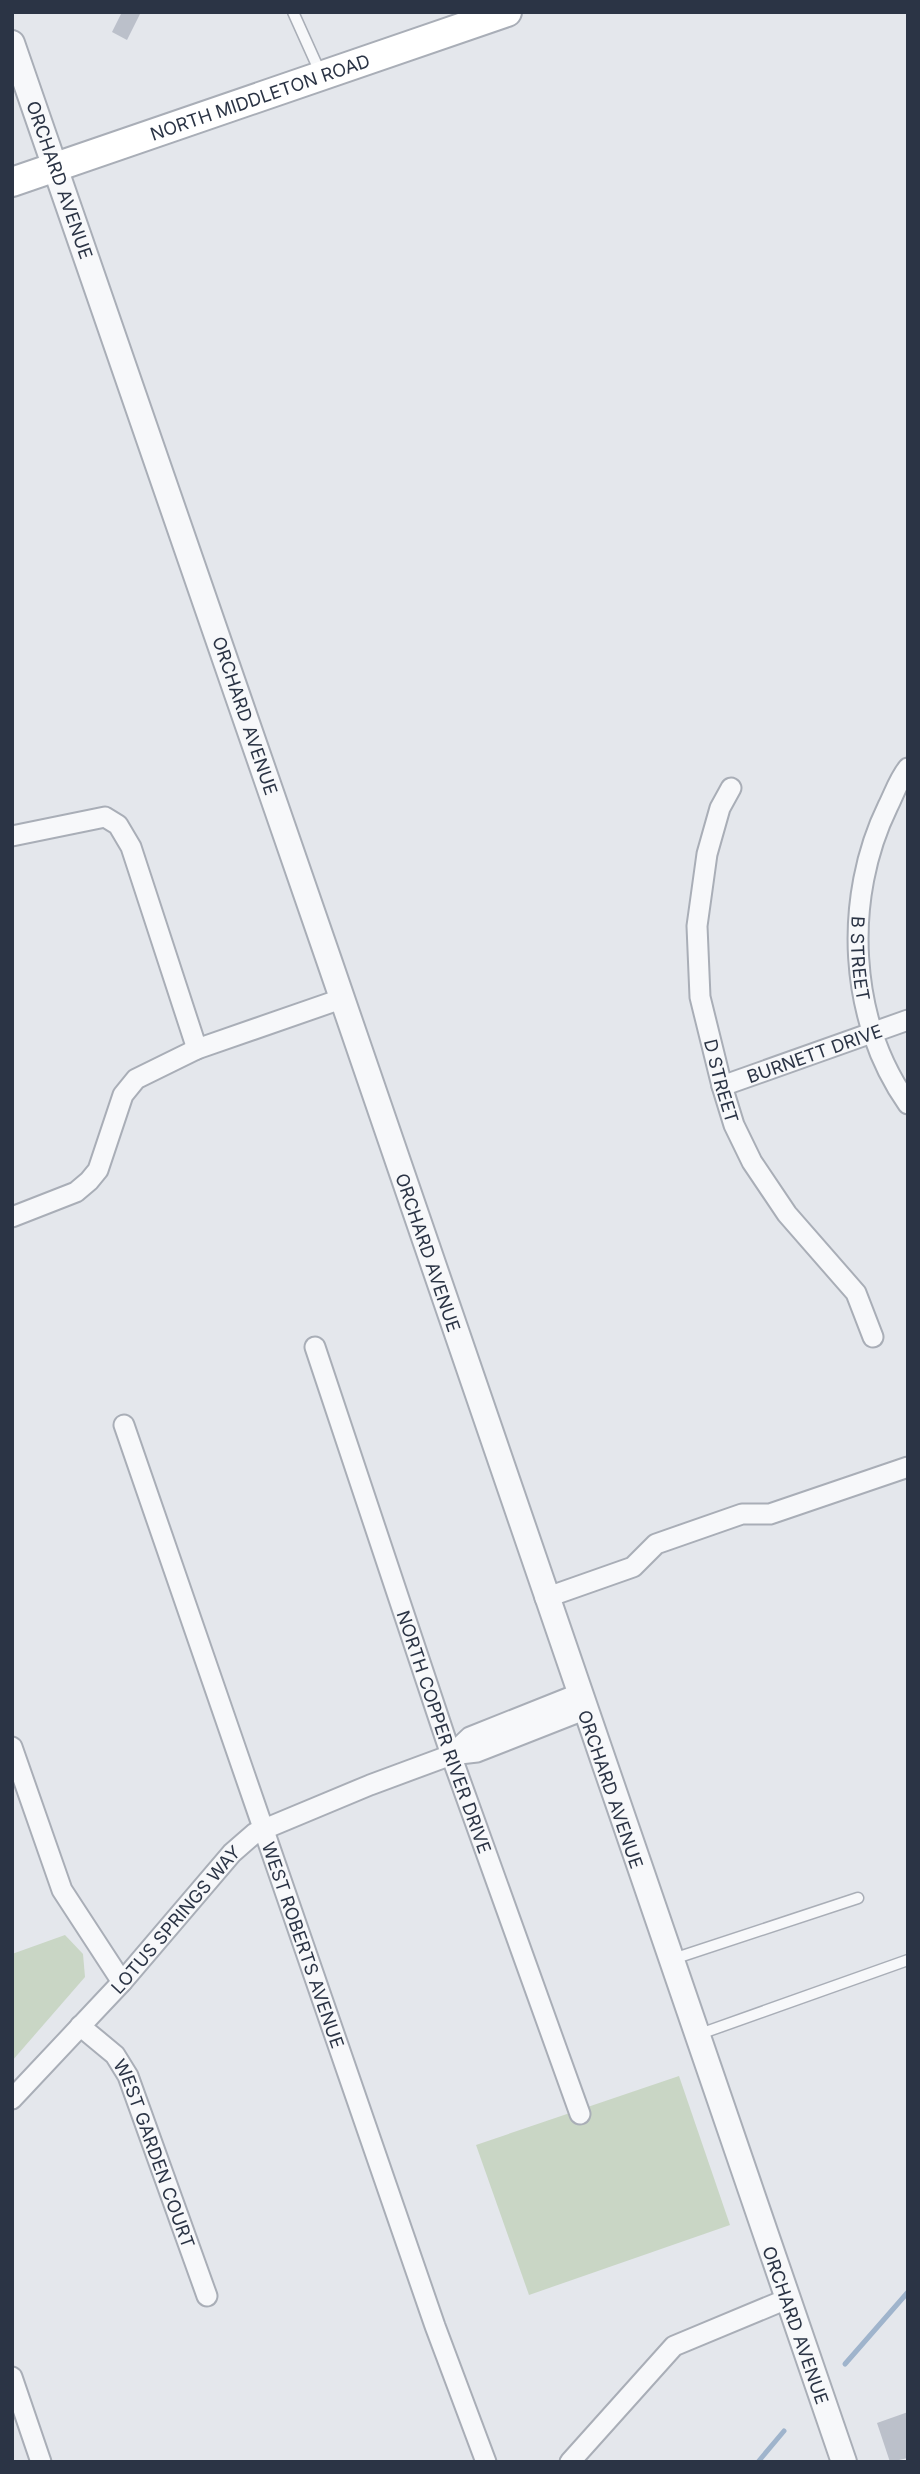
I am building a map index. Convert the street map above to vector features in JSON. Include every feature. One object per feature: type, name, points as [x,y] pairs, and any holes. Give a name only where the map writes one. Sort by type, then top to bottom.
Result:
[{"type":"main road","name":"NORTH MIDDLETON ROAD","points":[[12,182],[507,12]]},
{"type":"street","name":"ORCHARD AVENUE","points":[[12,43],[135,390],[838,2454]]},
{"type":"street","name":"B STREET","points":[[908,768],[875,832],[859,898],[858,966],[872,1032],[896,1088],[908,1104]]},
{"type":"street","name":"D STREET","points":[[732,788],[720,808],[707,854],[697,926],[700,997],[722,1086],[734,1125],[752,1162],[787,1214],[856,1293],[873,1337]]},
{"type":"street","points":[[12,836],[106,817],[118,825],[131,847],[197,1049]]},
{"type":"street","points":[[12,1217],[76,1192],[89,1181],[98,1170],[123,1095],[136,1079],[197,1049],[341,999]]},
{"type":"street","name":"BURNETT DRIVE","points":[[722,1086],[908,1020]]},
{"type":"street","name":"NORTH COPPER RIVER DRIVE","points":[[315,1347],[451,1755],[580,2114]]},
{"type":"street","name":"WEST ROBERTS AVENUE","points":[[124,1425],[435,2326],[486,2462]]},
{"type":"street","points":[[545,1598],[633,1567],[656,1544],[742,1514],[769,1514],[908,1467]]},
{"type":"street","name":"LOTUS SPRINGS WAY","points":[[12,2099],[122,1982],[232,1853],[255,1833],[451,1755],[470,1737],[581,1702]]},
{"type":"street","points":[[12,1747],[62,1890],[122,1982]]},
{"type":"street","name":"WEST GARDEN COURT","points":[[80,2026],[115,2055],[128,2076],[207,2296]]},
{"type":"street","points":[[570,2462],[674,2346],[787,2299]]},
{"type":"street","points":[[12,2377],[41,2462]]},
{"type":"lane","points":[[293,12],[322,76]]},
{"type":"lane","points":[[669,1960],[858,1898]]},
{"type":"lane","points":[[696,2036],[908,1960]]},
{"type":"green space","points":[[65,1935],[83,1954],[85,1977],[12,2061],[12,1954]]},
{"type":"green space","points":[[679,2076],[730,2225],[529,2295],[476,2145]]},
{"type":"building","points":[[122,12],[141,12],[127,40],[112,32]]},
{"type":"building","points":[[908,2412],[908,2458],[890,2462],[877,2423]]},
{"type":"waterway","points":[[845,2364],[908,2292]]},
{"type":"waterway","points":[[758,2462],[784,2431]]}]
